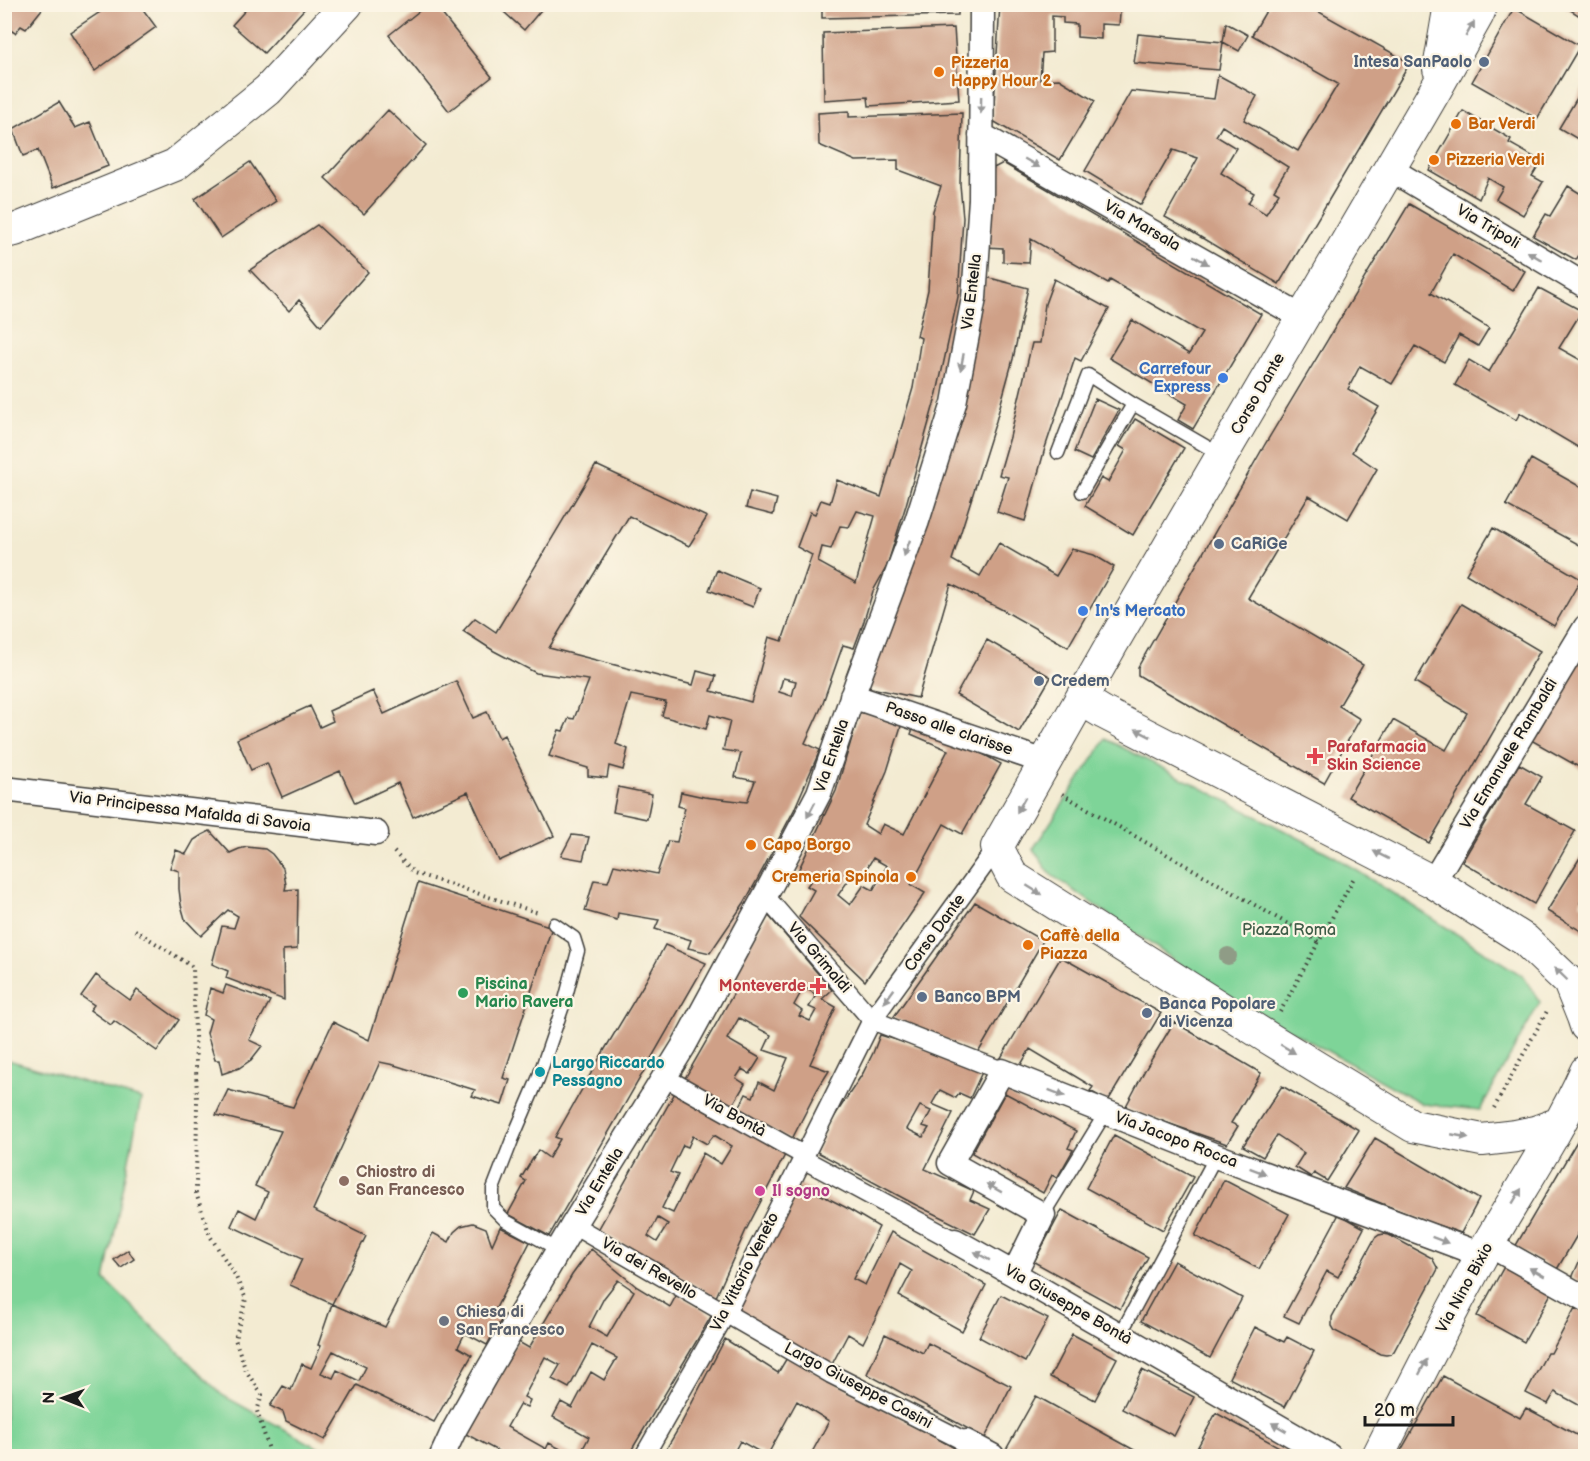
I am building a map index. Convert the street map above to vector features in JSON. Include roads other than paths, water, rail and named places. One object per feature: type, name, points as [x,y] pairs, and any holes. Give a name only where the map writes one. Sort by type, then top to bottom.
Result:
[{"type":"street","points":[[4,232],[15,230],[175,165],[268,90],[347,4]]},
{"type":"street","name":"Via Entella","points":[[442,1456],[454,1430],[573,1225],[683,1047],[819,793],[852,696],[917,521],[954,403],[974,298],[981,199],[982,4]]},
{"type":"street","name":"Corso Dante","points":[[1436,89],[1450,4]]},
{"type":"street","name":"Corso Dante","points":[[1081,699],[1390,169],[1478,16],[1482,4]]},
{"type":"street","name":"Via Marsala","points":[[981,135],[1303,318]]},
{"type":"street","name":"Via Tripoli","points":[[1390,169],[1586,286]]},
{"type":"street","name":"Via Emanuele Rambaldi","points":[[1433,882],[1586,627]]},
{"type":"street","name":"Passo alle clarisse","points":[[852,696],[1045,762]]},
{"type":"street","points":[[1576,1098],[1535,1132],[1516,1136],[1482,1140],[1413,1126],[1012,876],[997,847],[1081,699],[1104,713],[1433,882],[1526,940],[1569,982],[1586,1026]]},
{"type":"street","name":"Via Principessa Mafalda di Savoia","points":[[4,789],[376,833]]},
{"type":"street","name":"Corso Dante","points":[[872,1020],[997,847]]},
{"type":"street","name":"Via Grimaldi","points":[[765,896],[872,1020]]},
{"type":"street","name":"Via Jacopo Rocca","points":[[872,1020],[1216,1156],[1485,1250],[1586,1299]]},
{"type":"street","name":"Via Vittorio Veneto","points":[[644,1456],[726,1313],[872,1020]]},
{"type":"street","points":[[1002,1071],[950,1163],[1043,1215],[1014,1274]]},
{"type":"street","name":"Via Bontà","points":[[664,1077],[804,1157]]},
{"type":"street","name":"Via Nino Bixio","points":[[1378,1456],[1485,1250],[1576,1098]]},
{"type":"street","name":"Via Giuseppe Bontà","points":[[804,1157],[1014,1274],[1329,1456]]},
{"type":"street","name":"Via dei Revello","points":[[573,1225],[726,1313]]},
{"type":"street","name":"Largo Giuseppe Casini","points":[[726,1313],[831,1374],[992,1456]]},
{"type":"lane","points":[[1058,453],[1088,375],[1222,456]]},
{"type":"lane","points":[[1082,492],[1133,404]]},
{"type":"lane","points":[[554,924],[574,938],[578,951],[565,1000],[538,1079],[493,1189],[493,1208],[506,1221],[559,1250]]},
{"type":"lane","points":[[1043,1215],[1106,1112]]},
{"type":"lane","points":[[1120,1335],[1216,1156]]},
{"type":"place","name":"Intesa SanPaolo","points":[[1484,62]]},
{"type":"place","name":"Pizzeria Happy Hour 2","points":[[939,72]]},
{"type":"place","name":"Bar Verdi","points":[[1456,124]]},
{"type":"place","name":"Pizzeria Verdi","points":[[1434,160]]},
{"type":"place","name":"Carrefour Express","points":[[1223,378]]},
{"type":"place","name":"CaRiGe","points":[[1219,544]]},
{"type":"place","name":"In's Mercato","points":[[1083,611]]},
{"type":"place","name":"Credem","points":[[1039,681]]},
{"type":"place","name":"Parafarmacia Skin Science","points":[[1315,756]]},
{"type":"place","name":"Capo Borgo","points":[[751,845]]},
{"type":"place","name":"Cremeria Spinola","points":[[911,877]]},
{"type":"place","name":"Caffè della Piazza","points":[[1028,945]]},
{"type":"place","name":"Monteverde","points":[[818,986]]},
{"type":"place","name":"Piscina Mario Ravera","points":[[463,993]]},
{"type":"place","name":"Banco BPM","points":[[922,997]]},
{"type":"place","name":"Banca Popolare di Vicenza","points":[[1147,1013]]},
{"type":"place","name":"Largo Riccardo Pessagno","points":[[540,1072]]},
{"type":"place","name":"Chiostro di San Francesco","points":[[344,1181]]},
{"type":"place","name":"Il sogno","points":[[760,1191]]},
{"type":"place","name":"Chiesa di San Francesco","points":[[444,1321]]},
{"type":"park label","name":"Piazza Roma","points":[[1289,930]]}]
